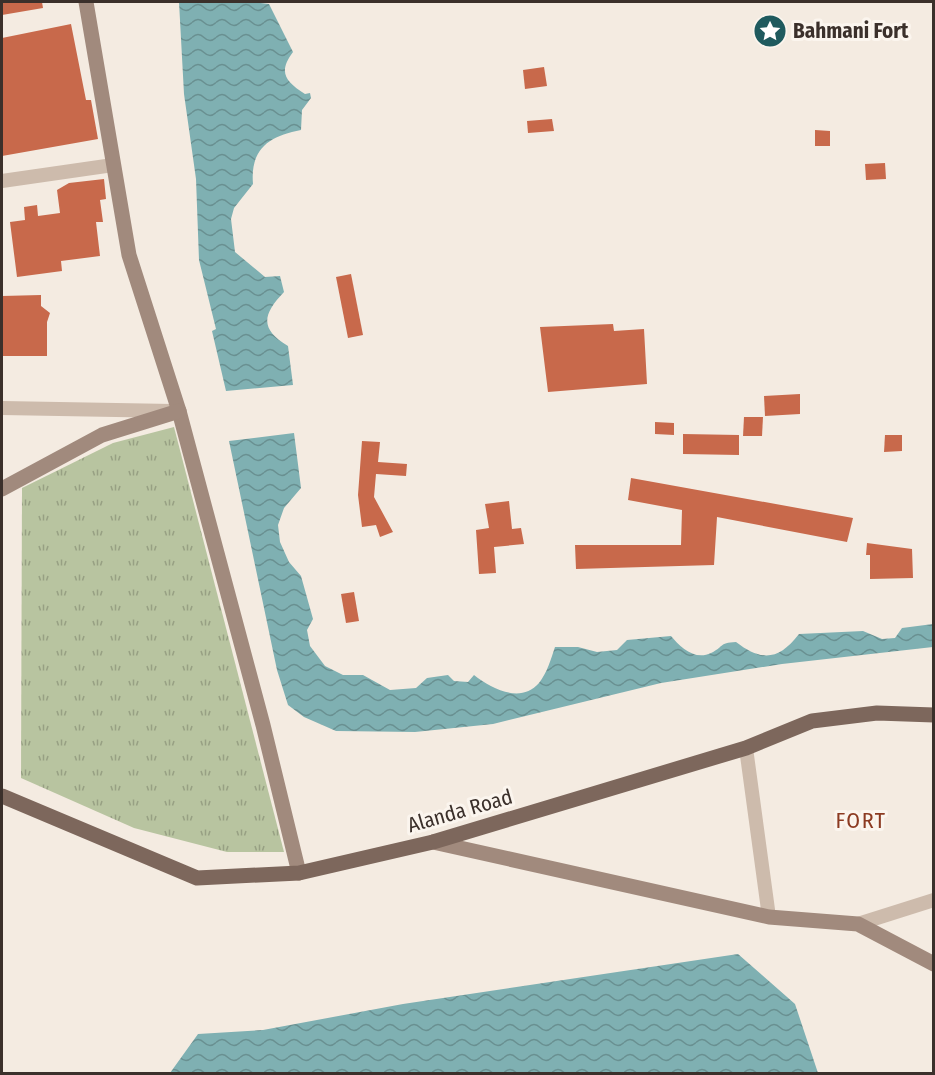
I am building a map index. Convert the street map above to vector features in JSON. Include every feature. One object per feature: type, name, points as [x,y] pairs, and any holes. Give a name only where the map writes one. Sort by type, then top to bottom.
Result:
[{"type":"main road","name":"Alanda Road","points":[[2,796],[198,878],[299,873],[433,842],[746,748],[812,720],[877,713],[933,715]]},
{"type":"street","points":[[86,2],[129,255],[180,411],[263,724],[299,873]]},
{"type":"street","points":[[2,181],[113,165]]},
{"type":"street","points":[[2,408],[180,411]]},
{"type":"street","points":[[2,489],[102,435],[180,411]]},
{"type":"street","points":[[746,748],[769,917]]},
{"type":"street","points":[[433,842],[769,917],[858,924],[933,900]]},
{"type":"street","points":[[858,924],[933,964]]},
{"type":"green space","points":[[174,427],[284,852],[227,852],[134,828],[21,778],[22,488],[113,443]]},
{"type":"water","points":[[179,2],[269,4],[293,52],[286,65],[286,76],[305,94],[310,93],[311,98],[302,110],[301,130],[271,140],[258,153],[253,172],[253,184],[234,208],[231,219],[235,252],[265,277],[280,276],[284,292],[271,308],[267,321],[272,334],[288,346],[293,385],[226,391],[212,331],[216,329],[199,260],[196,179],[184,94]]},
{"type":"water","points":[[294,433],[301,488],[284,508],[278,525],[280,542],[289,562],[301,576],[313,619],[307,630],[310,646],[325,666],[343,675],[363,675],[390,690],[416,688],[427,678],[448,675],[454,681],[468,682],[474,675],[506,692],[524,693],[539,683],[547,670],[555,647],[578,647],[597,652],[617,650],[627,640],[671,636],[688,652],[699,655],[711,653],[726,643],[736,642],[754,653],[770,655],[784,649],[799,634],[863,631],[882,639],[895,638],[902,628],[933,624],[933,647],[782,664],[661,683],[493,724],[415,732],[336,731],[304,717],[288,705],[277,670],[229,441]]},
{"type":"water","points":[[738,954],[795,1004],[818,1073],[170,1073],[198,1034],[263,1030],[403,1004]]},
{"type":"building","points":[[2,2],[42,2],[43,8],[2,15]]},
{"type":"building","points":[[71,24],[86,100],[91,100],[98,139],[2,156],[2,38]]},
{"type":"building","points":[[544,67],[547,86],[525,89],[523,70]]},
{"type":"building","points":[[552,119],[554,131],[528,133],[527,121]]},
{"type":"building","points":[[815,130],[830,131],[830,146],[815,146]]},
{"type":"building","points":[[885,163],[886,179],[866,180],[865,164]]},
{"type":"building","points":[[104,179],[106,199],[100,200],[103,222],[96,222],[100,256],[61,261],[62,271],[17,277],[10,222],[25,220],[24,207],[37,205],[38,216],[60,213],[57,190],[69,183]]},
{"type":"building","points":[[351,274],[363,335],[348,338],[336,277]]},
{"type":"building","points":[[41,295],[41,306],[50,313],[47,322],[47,356],[2,356],[2,296]]},
{"type":"building","points":[[613,324],[614,331],[644,329],[647,384],[548,392],[540,327]]},
{"type":"building","points":[[800,394],[800,414],[765,416],[764,396]]},
{"type":"building","points":[[744,417],[763,417],[762,436],[743,436]]},
{"type":"building","points":[[655,422],[674,423],[674,435],[655,434]]},
{"type":"building","points":[[683,434],[739,435],[739,455],[683,454]]},
{"type":"building","points":[[885,435],[902,435],[902,451],[884,452]]},
{"type":"building","points":[[362,441],[380,442],[378,462],[407,464],[406,476],[376,474],[374,497],[393,532],[380,537],[376,525],[362,527],[358,495]]},
{"type":"building","points":[[631,478],[853,518],[847,542],[717,517],[714,565],[576,569],[575,545],[681,545],[682,510],[628,500]]},
{"type":"building","points":[[509,501],[512,529],[521,528],[524,544],[494,547],[496,573],[479,574],[476,530],[489,528],[485,504]]},
{"type":"building","points":[[867,543],[912,549],[913,578],[870,579],[870,555],[866,555]]},
{"type":"building","points":[[354,592],[359,621],[346,623],[341,594]]},
{"type":"place","name":"Bahmani Fort","points":[[770,31]]},
{"type":"district","name":"FORT","points":[[861,820]]}]
